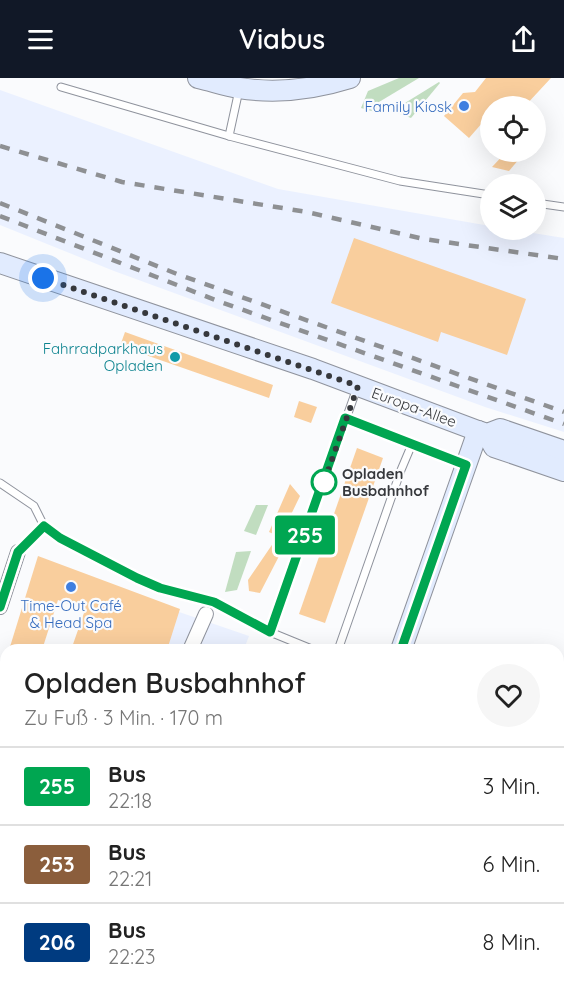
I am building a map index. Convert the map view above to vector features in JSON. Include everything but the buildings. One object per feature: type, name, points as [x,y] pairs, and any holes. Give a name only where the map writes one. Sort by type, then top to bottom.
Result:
[{"type":"main road","points":[[198,78],[239,88],[280,91],[350,78]]},
{"type":"main road","name":"Europa-Allee","points":[[0,263],[358,386],[483,432],[500,429],[564,451]]},
{"type":"main road","points":[[403,644],[466,465],[483,432]]},
{"type":"main road","name":"Europa-Allee","points":[[483,432],[494,447],[564,471]]},
{"type":"street","points":[[0,607],[18,552]]},
{"type":"street","points":[[193,644],[207,614]]},
{"type":"lane","points":[[61,87],[229,136],[400,181],[480,193]]},
{"type":"lane","points":[[229,136],[239,88]]},
{"type":"lane","points":[[546,204],[564,207]]},
{"type":"lane","points":[[270,632],[358,386]]},
{"type":"lane","points":[[345,418],[466,465]]},
{"type":"lane","points":[[340,644],[412,444]]},
{"type":"lane","points":[[0,483],[34,506],[44,526],[60,538],[137,578],[160,588],[214,602],[270,632],[299,644]]},
{"type":"lane","points":[[18,552],[44,526]]},
{"type":"shaded area","points":[[0,90],[278,189],[480,224],[480,240],[546,240],[546,235],[564,238],[564,432],[485,407],[114,271],[0,225]]},
{"type":"shaded area","points":[[150,602],[249,636],[246,644],[136,644]]},
{"type":"green space","points":[[399,78],[419,78],[379,102],[375,112],[361,108],[368,91]]},
{"type":"green space","points":[[439,82],[411,118],[392,111]]},
{"type":"green space","points":[[256,505],[268,505],[256,535],[244,531]]},
{"type":"green space","points":[[251,551],[237,590],[225,592],[236,552]]},
{"type":"railway","points":[[0,146],[122,182],[307,212],[424,239],[564,259]]},
{"type":"railway","points":[[0,203],[177,274],[564,412]]},
{"type":"railway","points":[[0,216],[218,301],[564,424]]},
{"type":"bus line","name":"255","points":[[0,607],[18,552],[44,526],[85,552],[137,578],[160,588],[214,602],[270,632],[345,418],[466,465],[403,644]]},
{"type":"place","name":"Family Kiosk","points":[[464,106]]},
{"type":"place","name":"Fahrradparkhaus Opladen","points":[[175,357]]},
{"type":"place","name":"Opladen Busbahnhof","points":[[324,482]]},
{"type":"place","name":"Time-Out Café & Head Spa","points":[[71,587]]},
{"type":"route","points":[[43,278],[358,386],[324,482]]}]
